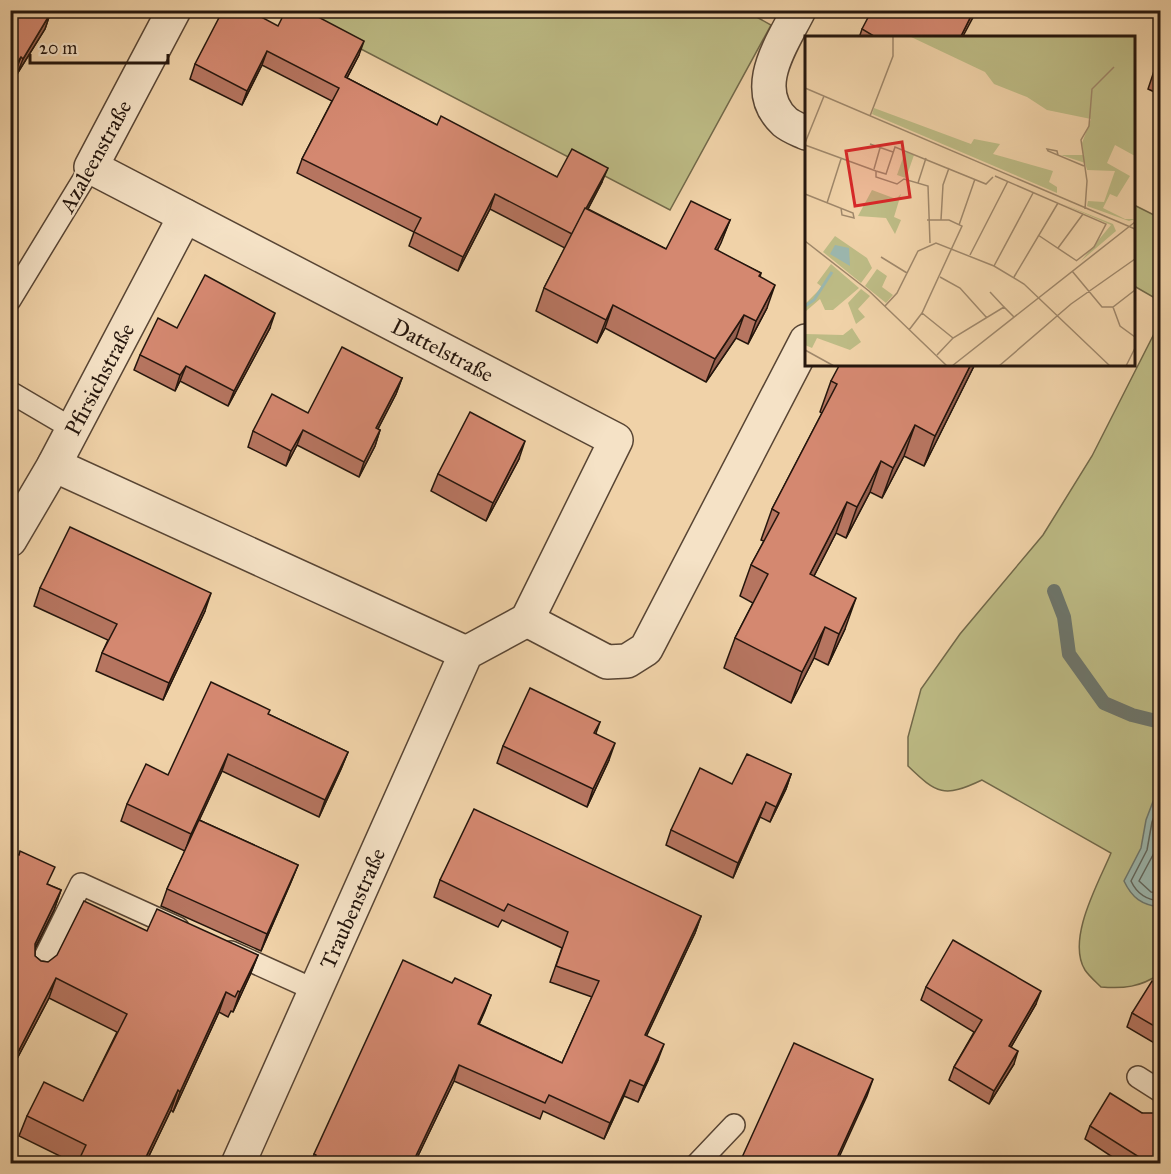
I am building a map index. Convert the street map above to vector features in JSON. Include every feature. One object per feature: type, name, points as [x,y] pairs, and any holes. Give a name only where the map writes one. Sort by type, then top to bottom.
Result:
[{"type":"street","name":"Azaleenstraße","points":[[91,167],[174,10]]},
{"type":"street","points":[[799,10],[771,65],[768,95],[785,122],[805,132]]},
{"type":"street","name":"Dattelstraße","points":[[91,167],[616,440],[527,620]]},
{"type":"street","name":"Pfirsichstraße","points":[[10,540],[54,465],[185,216]]},
{"type":"street","points":[[54,465],[466,652],[527,620],[606,662],[627,661],[646,649],[805,345]]},
{"type":"street","name":"Traubenstraße","points":[[238,1164],[466,652]]},
{"type":"lane","name":"Azaleenstraße","points":[[10,300],[91,167]]},
{"type":"lane","points":[[10,392],[73,429]]},
{"type":"lane","points":[[39,969],[81,884],[315,990]]},
{"type":"lane","points":[[1138,1077],[1161,1091]]},
{"type":"lane","points":[[697,1164],[734,1125]]},
{"type":"shaded area","points":[[744,10],[771,25],[670,210],[288,11]]},
{"type":"shaded area","points":[[1135,206],[1160,218],[1160,301],[1135,287]]},
{"type":"shaded area","points":[[1160,322],[1160,974],[1146,982],[1132,986],[1101,987],[1085,970],[1080,957],[1079,943],[1086,911],[1111,853],[982,780],[950,791],[926,783],[908,766],[908,737],[921,689],[960,634],[1043,535],[1092,456]]},
{"type":"water","points":[[1160,783],[1160,907],[1138,900],[1124,881],[1141,848],[1146,820]]},
{"type":"building","points":[[10,10],[45,10],[50,14],[23,59],[21,57],[10,74]]},
{"type":"building","points":[[223,10],[248,10],[278,26],[286,10],[305,10],[364,41],[345,77],[437,125],[441,116],[557,177],[572,149],[608,168],[572,234],[495,194],[463,257],[414,232],[421,218],[302,159],[339,88],[267,51],[247,91],[195,64]]},
{"type":"building","points":[[872,10],[974,10],[961,36],[874,36],[862,29]]},
{"type":"building","points":[[1161,59],[1161,75],[1154,71]]},
{"type":"building","points":[[691,201],[730,220],[715,249],[761,273],[759,276],[775,285],[756,321],[744,315],[715,359],[613,305],[606,320],[544,288],[585,208],[666,249]]},
{"type":"building","points":[[205,275],[275,313],[234,391],[186,366],[180,375],[140,355],[158,318],[177,328]]},
{"type":"building","points":[[342,347],[402,378],[376,428],[380,430],[364,462],[303,430],[291,451],[253,431],[272,394],[308,413]]},
{"type":"building","points":[[839,366],[970,366],[935,436],[915,425],[893,468],[881,461],[857,507],[847,502],[810,574],[856,598],[839,634],[825,627],[802,672],[735,638],[768,574],[751,565],[779,513],[772,509],[837,384],[831,381]]},
{"type":"building","points":[[470,412],[525,441],[493,503],[438,474]]},
{"type":"building","points":[[70,527],[211,593],[169,683],[102,653],[117,624],[40,588]]},
{"type":"building","points":[[211,682],[270,710],[268,714],[348,752],[325,800],[228,754],[191,834],[127,804],[146,764],[168,775]]},
{"type":"building","points":[[530,688],[600,722],[594,733],[615,743],[593,789],[503,746]]},
{"type":"building","points":[[747,754],[791,774],[776,807],[766,802],[738,863],[671,830],[700,768],[732,784]]},
{"type":"building","points":[[474,809],[701,916],[645,1035],[664,1044],[644,1086],[630,1080],[610,1123],[549,1095],[545,1103],[459,1065],[412,1164],[312,1164],[316,1155],[314,1154],[403,960],[452,983],[455,978],[491,995],[478,1024],[562,1063],[599,981],[556,966],[568,932],[508,904],[504,911],[440,880]]},
{"type":"building","points":[[199,820],[298,865],[267,934],[167,889]]},
{"type":"building","points":[[10,851],[19,855],[20,851],[55,867],[47,884],[61,890],[35,944],[35,956],[41,961],[48,962],[57,955],[84,901],[147,931],[157,909],[258,955],[240,992],[238,991],[235,997],[226,992],[180,1092],[178,1090],[146,1157],[158,1164],[77,1164],[86,1145],[27,1116],[44,1082],[83,1101],[127,1014],[56,978],[15,1058],[10,1056]]},
{"type":"building","points":[[953,940],[1041,991],[1009,1046],[1018,1051],[994,1091],[954,1067],[982,1020],[926,987]]},
{"type":"building","points":[[1152,981],[1161,987],[1161,1030],[1132,1013]]},
{"type":"building","points":[[794,1043],[873,1079],[834,1164],[739,1164]]},
{"type":"building","points":[[1110,1093],[1142,1113],[1161,1113],[1161,1164],[1150,1164],[1090,1126]]},
{"type":"waterway","points":[[1054,591],[1064,617],[1069,654],[1104,703],[1132,715],[1160,722]]}]
